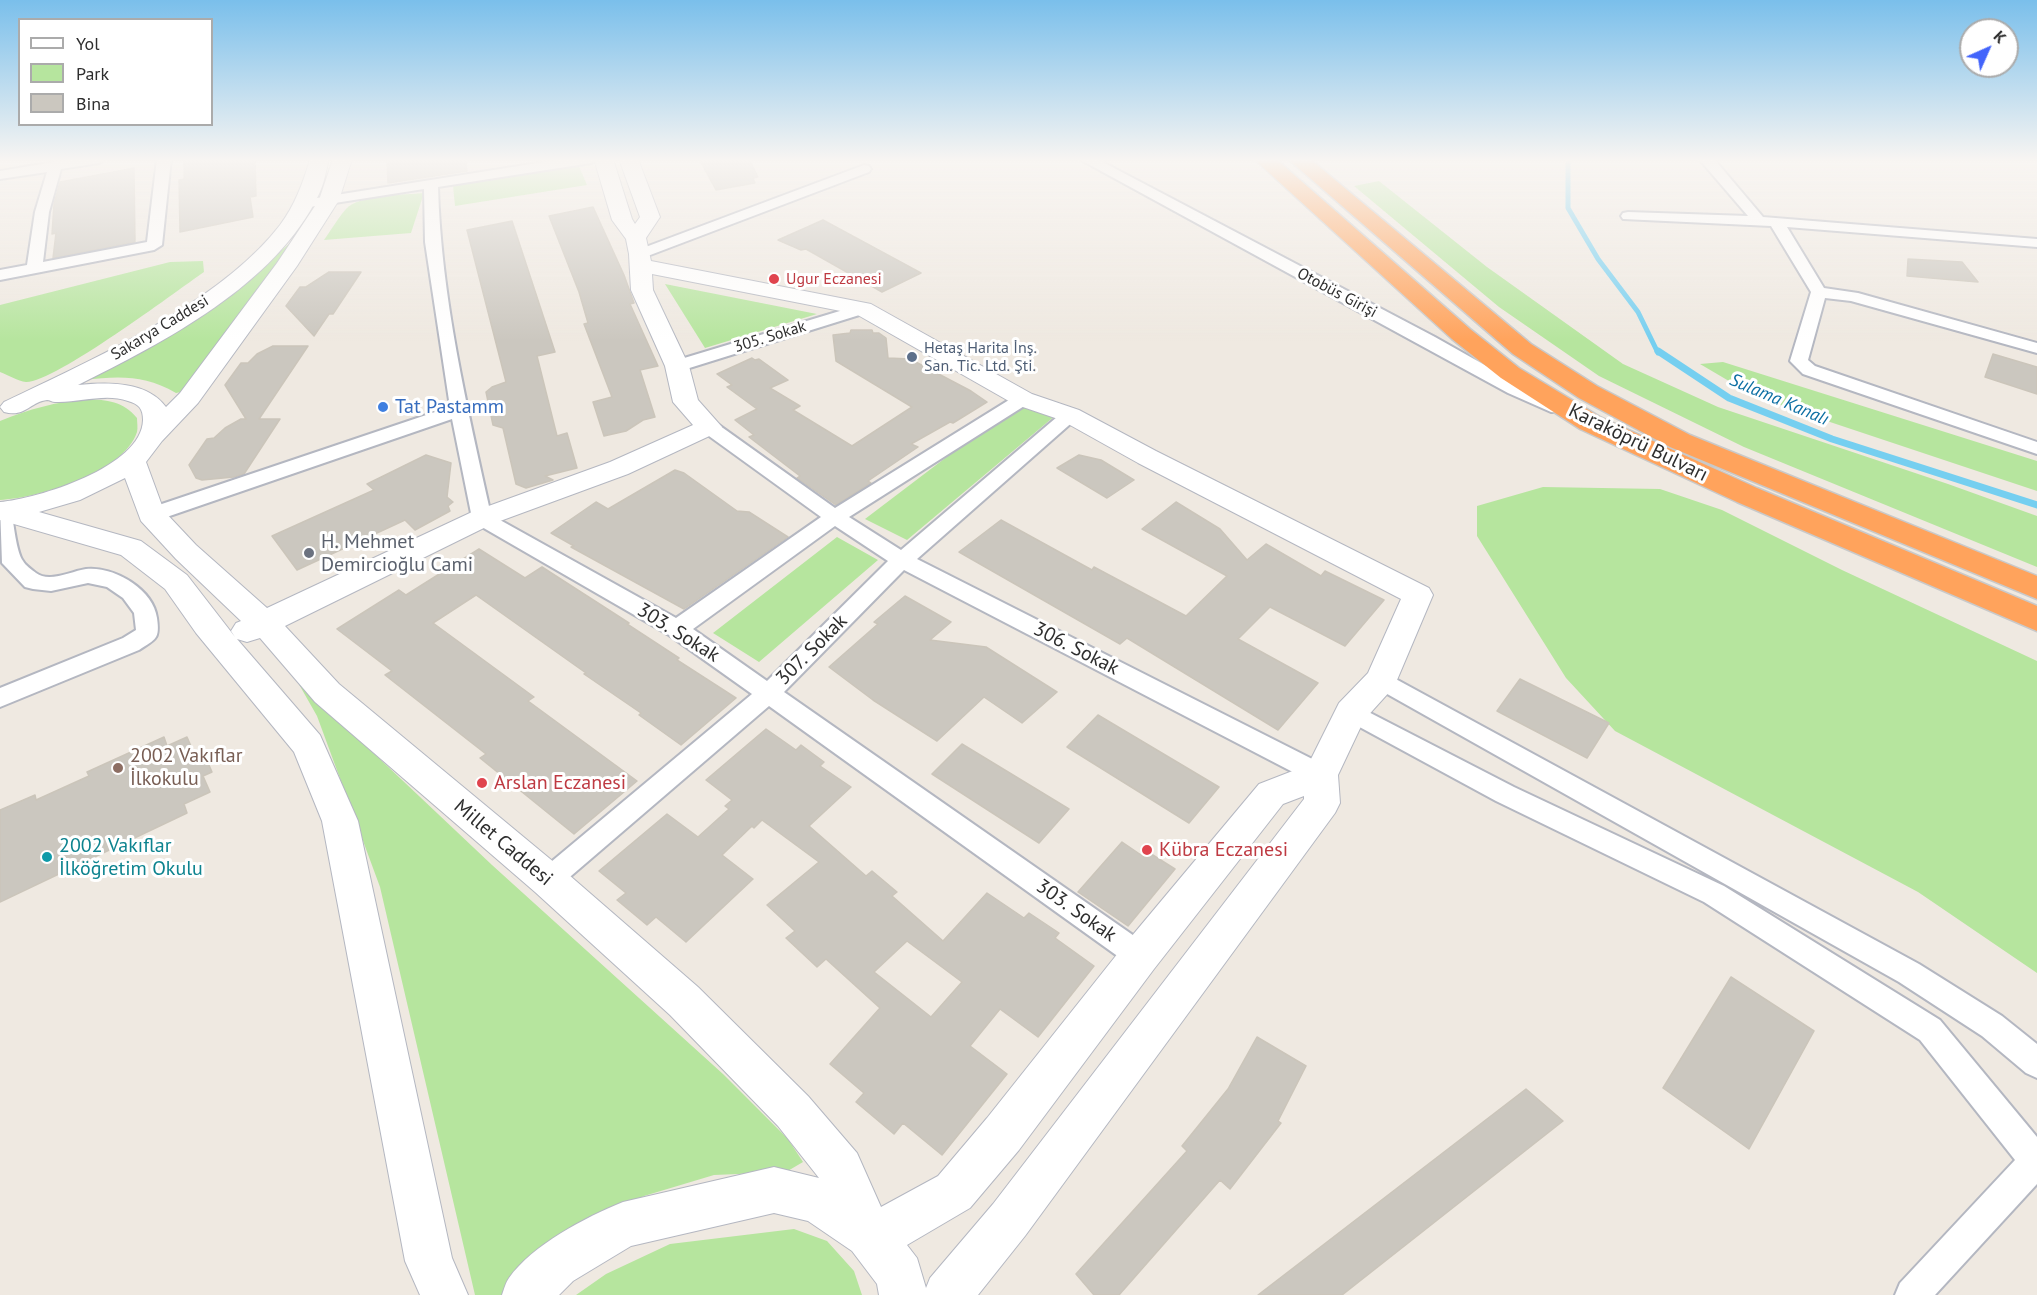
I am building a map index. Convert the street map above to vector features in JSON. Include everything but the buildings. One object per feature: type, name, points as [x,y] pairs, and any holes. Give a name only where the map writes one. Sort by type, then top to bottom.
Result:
[{"type":"highway","name":"Karaköprü Bulvarı","points":[[1334,219],[1461,334],[1510,373],[1590,423],[1747,495],[2037,619]]},
{"type":"highway","name":"Karaköprü Bulvarı","points":[[1369,219],[1522,349],[1587,392],[1680,441],[2037,588]]},
{"type":"main road","name":"Sakarya Caddesi","points":[[6,410],[132,347],[191,313],[250,268],[285,231],[293,219]]},
{"type":"main road","points":[[1,512],[38,505],[74,493],[106,478],[142,447],[189,398],[286,266],[316,219]]},
{"type":"main road","points":[[622,219],[639,253],[863,309],[1023,399],[1070,415],[1418,596],[1381,680],[1351,712],[1321,775],[1322,803],[1009,1220],[947,1295]]},
{"type":"main road","points":[[224,643],[482,518],[619,468],[709,427],[686,402],[677,366],[642,290],[639,253],[649,219]]},
{"type":"main road","name":"Millet Caddesi","points":[[6,410],[47,396],[80,391],[118,391],[134,394],[150,404],[157,418],[142,447],[152,515],[186,552],[246,609],[264,622],[327,693],[548,880],[684,1000],[793,1111],[841,1169],[869,1234]]},
{"type":"main road","points":[[1,512],[131,548],[176,582],[207,625],[308,745],[340,821],[429,1261],[444,1295]]},
{"type":"main road","points":[[869,1234],[895,1227],[954,1192],[1003,1134],[1140,957],[1271,794],[1321,775]]},
{"type":"main road","points":[[526,1295],[556,1264],[623,1225],[774,1190],[818,1200],[869,1234],[900,1275],[903,1295]]},
{"type":"street","points":[[34,269],[41,219]]},
{"type":"street","points":[[0,276],[153,245],[156,219]]},
{"type":"street","points":[[432,219],[432,242],[459,410],[482,518]]},
{"type":"street","points":[[639,253],[729,219]]},
{"type":"street","name":"Otobüs Girişi","points":[[1200,219],[1429,341],[1514,389],[1590,423]]},
{"type":"street","points":[[1708,219],[2037,243]]},
{"type":"street","points":[[1765,219],[1820,292],[1852,296],[2037,348]]},
{"type":"street","points":[[1820,292],[1799,361],[1809,370],[2037,448]]},
{"type":"street","name":"305. Sokak","points":[[677,366],[863,309]]},
{"type":"street","points":[[676,629],[835,517],[1023,399]]},
{"type":"street","points":[[152,515],[459,410]]},
{"type":"street","name":"307. Sokak","points":[[548,880],[769,693],[902,560],[1070,415]]},
{"type":"street","name":"306. Sokak","points":[[709,427],[835,517],[902,560],[1321,775]]},
{"type":"street","points":[[0,698],[131,644],[148,633],[145,611],[131,593],[113,581],[88,576],[51,584],[33,582],[12,563],[1,512]]},
{"type":"street","name":"303. Sokak","points":[[482,518],[676,629],[1140,957]]},
{"type":"street","points":[[1381,680],[1909,973],[1992,1026],[2037,1063]]},
{"type":"street","points":[[1351,712],[1505,794],[1713,894],[1930,1030],[2036,1160],[1912,1295]]},
{"type":"green space","points":[[338,219],[415,219],[411,233],[324,240]]},
{"type":"green space","points":[[1394,219],[1427,219],[1487,267],[1623,364],[1718,407],[2037,516],[2037,567],[1744,447],[1599,376],[1499,307]]},
{"type":"green space","points":[[300,235],[181,392],[176,393],[153,383],[132,378],[84,380],[268,261]]},
{"type":"green space","points":[[203,261],[204,272],[115,335],[62,368],[26,382],[0,372],[0,305],[170,262]]},
{"type":"green space","points":[[665,284],[817,314],[705,348]]},
{"type":"green space","points":[[1723,362],[2037,461],[2037,491],[1751,394],[1700,364]]},
{"type":"green space","points":[[87,399],[108,401],[132,412],[137,418],[137,432],[129,447],[115,460],[78,481],[36,494],[0,500],[0,421],[43,407]]},
{"type":"green space","points":[[1023,399],[1056,415],[907,540],[865,519]]},
{"type":"green space","points":[[1543,487],[1660,489],[1722,510],[1842,570],[2037,661],[2037,973],[1918,892],[1615,731],[1566,678],[1477,536],[1477,506]]},
{"type":"green space","points":[[837,537],[878,560],[759,662],[713,633]]},
{"type":"green space","points":[[288,665],[365,745],[492,865],[723,1074],[788,1139],[803,1162],[786,1172],[714,1175],[644,1196],[576,1230],[506,1295],[475,1295],[380,887],[317,716]]},
{"type":"green space","points":[[794,1229],[827,1241],[854,1271],[862,1295],[576,1295],[606,1274],[670,1244]]},
{"type":"waterway","name":"Sulama Kanalı","points":[[1575,219],[1598,259],[1638,312],[1658,353]]},
{"type":"waterway","name":"Sulama Kanalı","points":[[1658,351],[1729,398],[1832,439],[2037,505]]},
{"type":"place","name":"Ugur Eczanesi","points":[[774,279]]},
{"type":"place","name":"Hetaş Harita İnş. San. Tic. Ltd. Şti.","points":[[912,357]]},
{"type":"place","name":"Tat Pastamm","points":[[383,407]]},
{"type":"place","name":"H. Mehmet Demircioğlu Cami","points":[[309,553]]},
{"type":"place","name":"2002 Vakıflar İlkokulu","points":[[118,768]]},
{"type":"place","name":"Arslan Eczanesi","points":[[482,783]]},
{"type":"place","name":"Kübra Eczanesi","points":[[1147,850]]},
{"type":"place","name":"2002 Vakıflar İlköğretim Okulu","points":[[47,857]]}]
